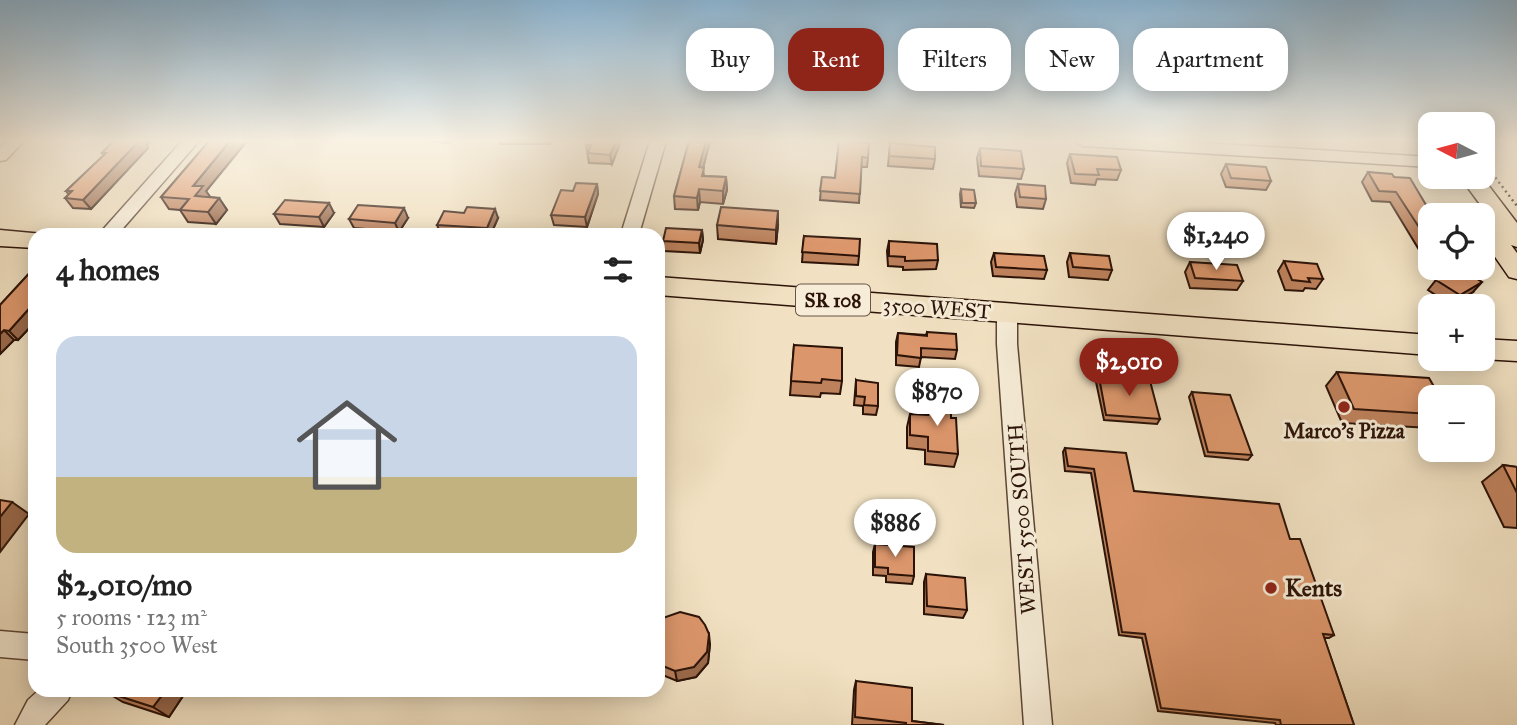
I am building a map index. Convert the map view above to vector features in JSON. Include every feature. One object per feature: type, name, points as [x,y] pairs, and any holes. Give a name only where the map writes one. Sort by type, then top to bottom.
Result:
[{"type":"main road","points":[[1480,189],[1517,239]]},
{"type":"main road","points":[[0,237],[28,239]]},
{"type":"main road","points":[[1495,240],[1517,271]]},
{"type":"main road","name":"3500 WEST","points":[[665,287],[1007,313]]},
{"type":"main road","name":"SR 108","points":[[1007,313],[1418,344]]},
{"type":"main road","points":[[1495,350],[1517,351]]},
{"type":"street","points":[[113,228],[161,175]]},
{"type":"street","points":[[632,228],[648,175]]},
{"type":"street","name":"WEST 5500 SOUTH","points":[[1007,313],[1007,344],[1038,725]]},
{"type":"street","points":[[0,644],[28,646]]},
{"type":"street","points":[[29,725],[38,710],[51,697]]},
{"type":"path","points":[[1495,177],[1517,206]]},
{"type":"building","points":[[83,175],[107,175],[83,200],[65,198],[72,191],[66,191]]},
{"type":"building","points":[[180,175],[202,175],[193,186],[203,186],[195,196],[219,198],[208,212],[180,210],[189,199],[161,197]]},
{"type":"building","points":[[680,175],[726,177],[723,191],[699,189],[697,198],[674,196]]},
{"type":"building","points":[[835,175],[861,175],[860,194],[820,191],[822,177],[835,178]]},
{"type":"building","points":[[1230,175],[1269,175],[1271,181],[1231,178]]},
{"type":"building","points":[[1370,175],[1410,178],[1425,203],[1418,203],[1418,226],[1396,192],[1379,191]]},
{"type":"building","points":[[576,183],[597,184],[585,217],[551,215],[561,190],[573,191]]},
{"type":"building","points":[[1018,184],[1045,186],[1046,199],[1020,197]]},
{"type":"building","points":[[961,189],[974,190],[976,203],[962,203]]},
{"type":"building","points":[[285,200],[329,203],[319,217],[274,214]]},
{"type":"building","points":[[358,205],[404,208],[395,223],[349,219]]},
{"type":"building","points":[[467,207],[495,209],[487,228],[437,225],[444,211],[464,213]]},
{"type":"building","points":[[721,207],[778,211],[776,230],[717,225]]},
{"type":"building","points":[[666,228],[702,230],[699,243],[665,241]]},
{"type":"building","points":[[804,236],[860,239],[859,256],[802,252]]},
{"type":"building","points":[[889,241],[937,244],[938,260],[905,261],[905,257],[889,256]]},
{"type":"building","points":[[994,253],[1044,256],[1047,270],[996,267]]},
{"type":"building","points":[[1070,253],[1109,256],[1112,270],[1073,267]]},
{"type":"building","points":[[1284,261],[1317,264],[1323,279],[1308,278],[1310,282],[1292,280]]},
{"type":"building","points":[[1190,262],[1237,265],[1243,281],[1195,278]]},
{"type":"building","points":[[28,275],[28,310],[9,331],[4,330],[0,334],[0,305]]},
{"type":"building","points":[[1436,280],[1482,282],[1462,294]]},
{"type":"building","points":[[927,332],[956,334],[957,350],[921,348],[921,358],[897,355],[898,333],[927,336]]},
{"type":"building","points":[[794,345],[842,348],[842,381],[791,381]]},
{"type":"building","points":[[1337,372],[1429,378],[1433,385],[1418,385],[1418,413],[1354,409]]},
{"type":"building","points":[[1099,377],[1150,381],[1160,419],[1106,415]]},
{"type":"building","points":[[856,380],[878,383],[878,406],[864,405],[865,397],[856,396]]},
{"type":"building","points":[[1192,392],[1230,395],[1252,455],[1208,452]]},
{"type":"building","points":[[928,400],[951,402],[951,418],[956,418],[958,454],[928,451],[928,437],[910,435],[910,414],[928,415]]},
{"type":"building","points":[[1065,448],[1126,453],[1134,491],[1279,504],[1290,539],[1300,539],[1334,635],[1323,634],[1354,725],[1281,725],[1280,720],[1161,708],[1145,634],[1122,632],[1094,469],[1068,466]]},
{"type":"building","points":[[1503,465],[1517,467],[1517,493]]},
{"type":"building","points":[[0,500],[12,502],[0,517]]},
{"type":"building","points":[[875,544],[914,547],[914,576],[888,574],[888,568],[875,567]]},
{"type":"building","points":[[926,574],[965,578],[967,610],[927,606]]},
{"type":"building","points":[[680,612],[699,617],[705,625],[709,634],[707,652],[694,667],[675,671],[665,667],[665,617]]},
{"type":"building","points":[[856,681],[912,688],[912,721],[944,725],[906,725],[855,717]]},
{"type":"building","points":[[122,697],[161,697],[153,707]]},
{"type":"place","name":"Marco's Pizza","points":[[1344,407]]},
{"type":"place","name":"Kents","points":[[1271,588]]}]
